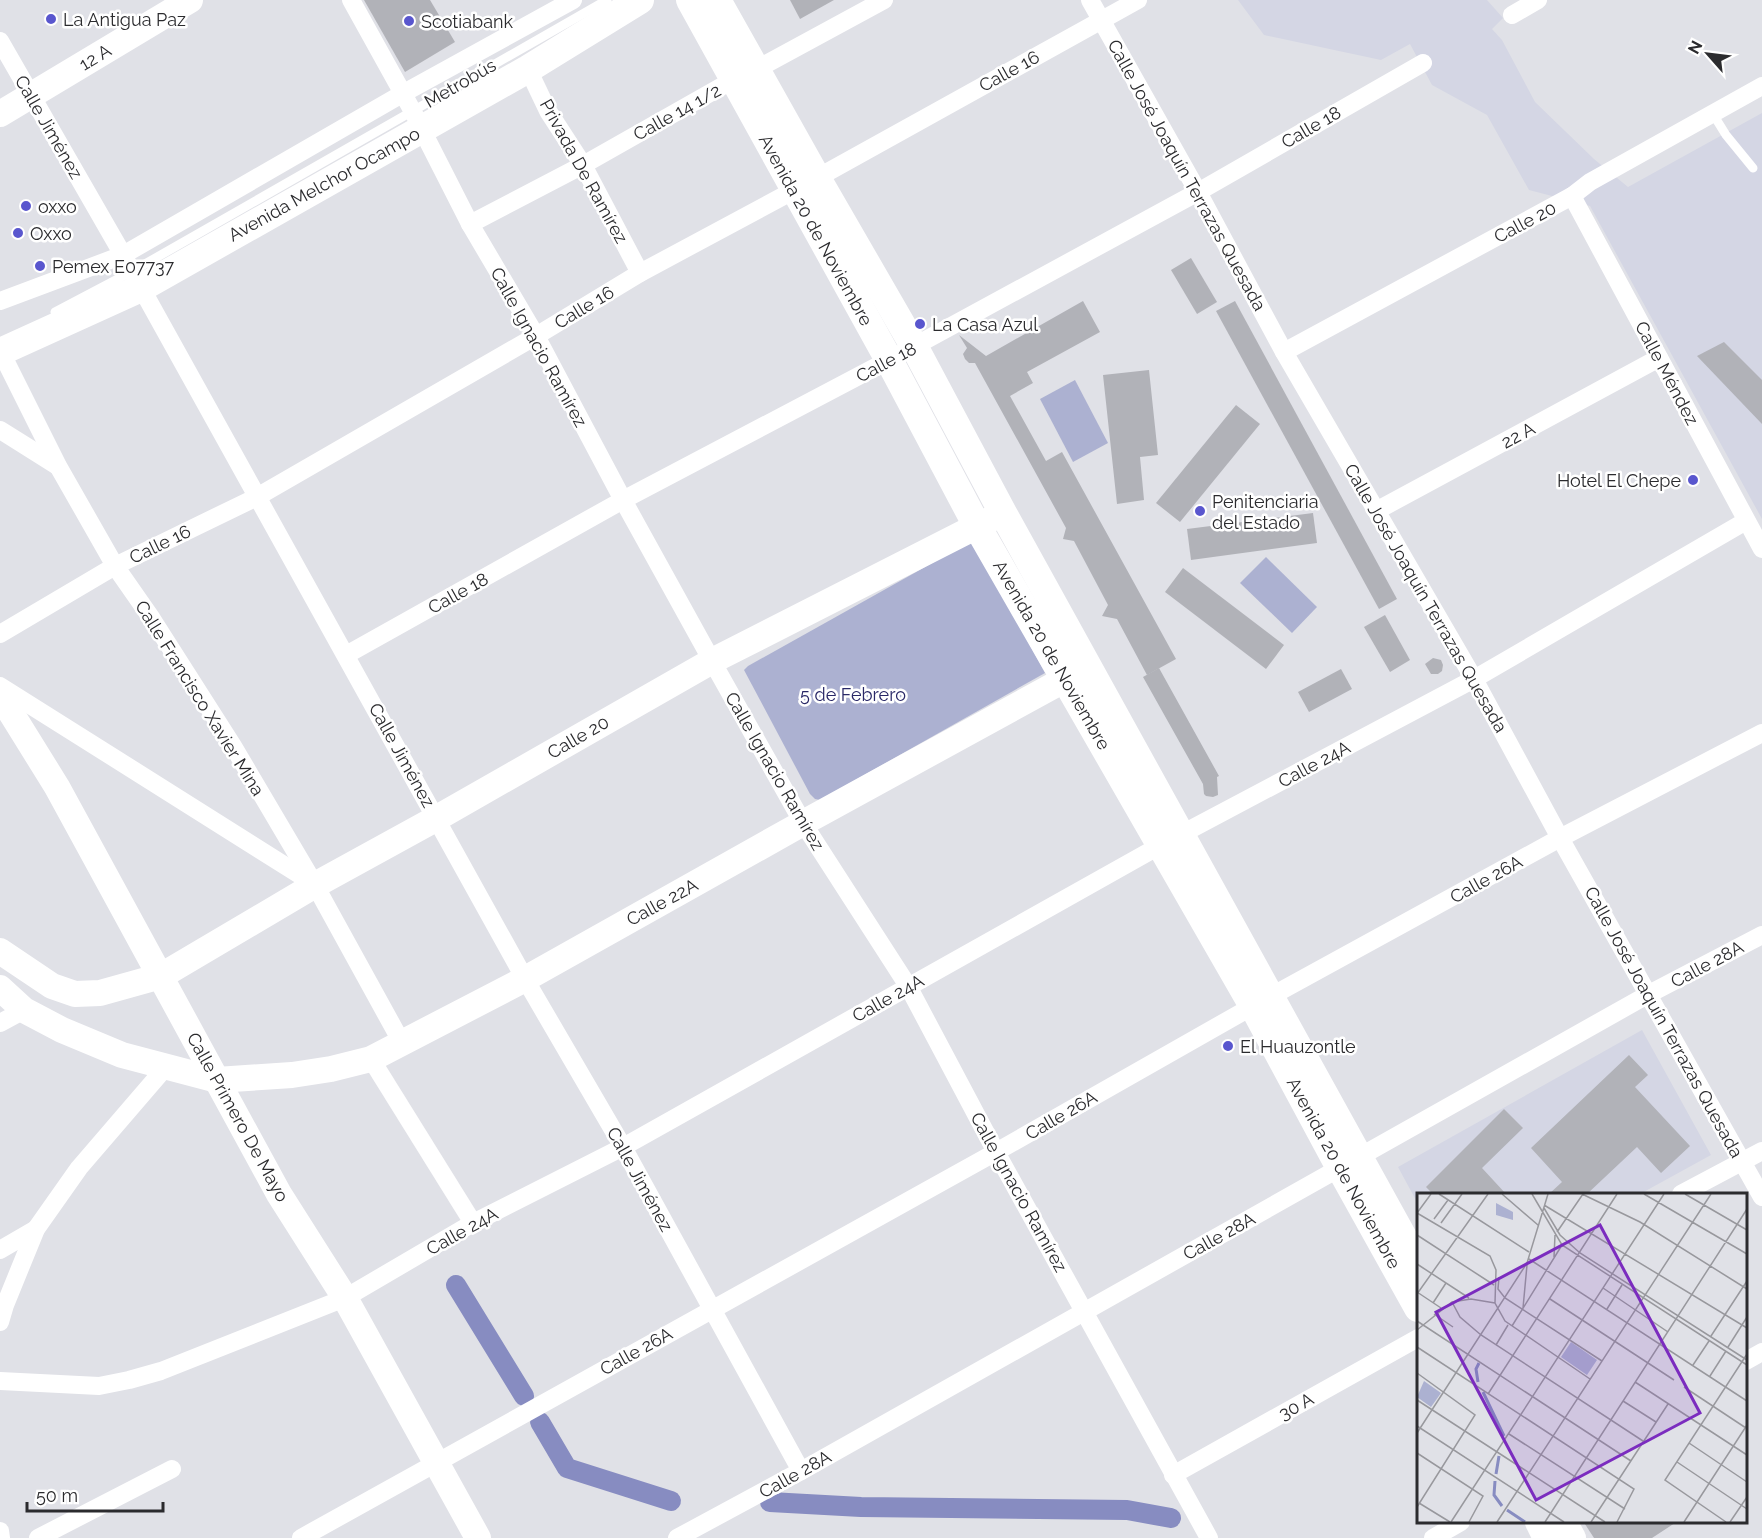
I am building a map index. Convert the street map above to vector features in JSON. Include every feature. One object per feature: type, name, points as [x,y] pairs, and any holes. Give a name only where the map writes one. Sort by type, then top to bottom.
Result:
[{"type":"main road","name":"12 A","points":[[0,114],[190,0]]},
{"type":"main road","name":"Avenida Melchor Ocampo","points":[[0,352],[136,280],[416,120],[528,69],[640,0]]},
{"type":"main road","name":"Avenida 20 de Noviembre","points":[[690,0],[744,75],[805,184],[889,360],[977,526],[1077,673],[1262,1001],[1349,1162],[1417,1304]]},
{"type":"main road","name":"Avenida 20 de Noviembre","points":[[717,0],[744,75]]},
{"type":"main road","name":"Avenida 20 de Noviembre","points":[[805,184],[914,346],[1003,513],[1077,673]]},
{"type":"main road","name":"Calle 20","points":[[0,951],[52,986],[75,994],[100,993],[161,975],[315,885],[712,661],[1003,513]]},
{"type":"main road","name":"Calle 22A","points":[[0,988],[24,1010],[62,1030],[122,1055],[217,1080],[292,1075],[331,1069],[371,1059],[525,979],[1077,673]]},
{"type":"main road","name":"Calle Primero De Mayo","points":[[0,695],[57,787],[279,1194],[345,1298],[478,1538]]},
{"type":"main road","name":"Avenida 20 de Noviembre","points":[[1349,1162],[1417,1261]]},
{"type":"main road","points":[[1540,1523],[1547,1538]]},
{"type":"main road","points":[[1564,1523],[1572,1538]]},
{"type":"street","name":"Calle Ignacio Ramírez","points":[[351,0],[470,224],[536,336],[712,661],[803,823],[908,986],[996,1152],[1209,1538]]},
{"type":"street","name":"Avenida Melchor Ocampo","points":[[0,301],[123,255],[402,94],[573,0]]},
{"type":"street","name":"Calle 14 1/2","points":[[470,224],[583,165],[884,0]]},
{"type":"street","name":"Calle José Joaquín Terrazas Quesada","points":[[1090,0],[1198,192],[1284,352],[1474,679],[1560,838],[1762,1197]]},
{"type":"street","name":"Calle 16","points":[[0,634],[115,566],[257,497],[536,336],[640,273],[1138,0]]},
{"type":"street","points":[[1512,15],[1538,0]]},
{"type":"street","name":"Calle Jiménez","points":[[0,41],[123,255],[525,979],[623,1147],[801,1471]]},
{"type":"street","name":"Calle 18","points":[[346,655],[623,500],[889,360],[1198,192],[1422,63]]},
{"type":"street","name":"Privada De Ramírez","points":[[528,69],[548,111],[583,165],[640,273]]},
{"type":"street","name":"Calle 20","points":[[1284,352],[1572,196],[1590,182],[1762,86]]},
{"type":"street","name":"Calle Méndez","points":[[1572,196],[1762,549]]},
{"type":"street","name":"Calle Francisco Xavier Mina","points":[[0,352],[58,466],[115,566],[152,619],[233,746],[315,885],[402,1043]]},
{"type":"street","name":"22 A","points":[[1376,511],[1659,358]]},
{"type":"street","points":[[0,430],[58,466]]},
{"type":"street","name":"Calle 24A","points":[[0,1381],[99,1386],[129,1380],[161,1371],[345,1298],[473,1223],[623,1147],[1172,840],[1474,679],[1746,520]]},
{"type":"street","points":[[0,686],[315,885]]},
{"type":"street","name":"Calle 26A","points":[[301,1538],[996,1152],[1262,1001],[1560,838],[1762,733]]},
{"type":"street","name":"Calle 28A","points":[[677,1538],[801,1471],[1649,994],[1762,935]]},
{"type":"street","points":[[0,1023],[24,1010]]},
{"type":"street","points":[[371,1059],[473,1223]]},
{"type":"street","points":[[0,1322],[36,1229],[79,1168],[165,1068]]},
{"type":"street","points":[[1683,1193],[1762,1151]]},
{"type":"street","points":[[0,1250],[36,1229]]},
{"type":"street","name":"30 A","points":[[1173,1475],[1417,1339]]},
{"type":"street","points":[[1747,1360],[1762,1352]]},
{"type":"street","points":[[38,1538],[172,1469]]},
{"type":"street","points":[[1433,1538],[1458,1523]]},
{"type":"street","points":[[0,1531],[2,1538]]},
{"type":"lane","name":"Metrobús","points":[[416,120],[607,0]]},
{"type":"lane","points":[[1713,114],[1726,135],[1753,168]]},
{"type":"lane","points":[[50,315],[136,280]]},
{"type":"shaded area","points":[[1238,0],[1487,0],[1503,18],[1492,29],[1502,40],[1535,102],[1594,159],[1628,187],[1762,113],[1762,519],[1590,206],[1529,190],[1487,115],[1432,85],[1410,44],[1381,60],[1264,35]]},
{"type":"shaded area","points":[[1642,1030],[1711,1155],[1642,1193],[1417,1193],[1417,1202],[1398,1167]]},
{"type":"green space","points":[[1075,380],[1108,443],[1073,462],[1040,399]]},
{"type":"green space","name":"5 de Febrero","points":[[974,542],[1045,673],[820,800],[815,799],[810,794],[744,670],[968,543]]},
{"type":"green space","points":[[1266,557],[1317,607],[1292,633],[1240,583]]},
{"type":"building","name":"Scotiabank","points":[[364,0],[430,0],[455,42],[405,72]]},
{"type":"building","points":[[790,0],[834,0],[800,19]]},
{"type":"building","points":[[1191,258],[1217,302],[1197,314],[1171,270]]},
{"type":"building","points":[[1083,301],[1100,332],[1027,372],[1033,383],[1010,396],[1046,461],[1062,452],[1176,659],[1147,675],[1117,619],[1102,616],[1108,605],[1074,541],[1063,539],[1066,528],[975,363],[969,363],[965,359],[963,354],[967,348],[959,335],[986,356]]},
{"type":"building","points":[[1235,301],[1397,599],[1379,609],[1216,311]]},
{"type":"building","points":[[1724,342],[1762,380],[1762,424],[1697,356]]},
{"type":"building","points":[[1149,370],[1158,455],[1140,457],[1144,500],[1117,504],[1103,375]]},
{"type":"building","points":[[1236,405],[1260,424],[1180,522],[1156,503]]},
{"type":"building","points":[[1313,513],[1317,543],[1191,560],[1187,529]]},
{"type":"building","points":[[1183,568],[1284,645],[1266,669],[1165,592]]},
{"type":"building","points":[[1385,615],[1410,660],[1390,672],[1364,627]]},
{"type":"building","points":[[1433,658],[1441,660],[1443,665],[1442,671],[1438,674],[1431,674],[1425,664]]},
{"type":"building","points":[[1159,668],[1219,776],[1217,777],[1218,795],[1213,797],[1204,794],[1203,784],[1143,677]]},
{"type":"building","points":[[1341,669],[1352,689],[1309,712],[1298,692]]},
{"type":"building","points":[[1629,1055],[1648,1075],[1635,1087],[1690,1146],[1661,1173],[1637,1147],[1588,1193],[1550,1193],[1562,1182],[1531,1148]]},
{"type":"building","points":[[1504,1109],[1523,1128],[1482,1168],[1505,1193],[1432,1193],[1426,1187]]},
{"type":"building","points":[[1584,1523],[1675,1523],[1652,1538],[1594,1538]]},
{"type":"waterway","points":[[456,1285],[524,1396]]},
{"type":"waterway","points":[[540,1422],[567,1468],[671,1501]]},
{"type":"waterway","points":[[770,1502],[861,1507],[1127,1510],[1171,1518]]},
{"type":"place","name":"La Antigua Paz","points":[[51,19]]},
{"type":"place","name":"Scotiabank","points":[[409,21]]},
{"type":"place","name":"oxxo","points":[[26,206]]},
{"type":"place","name":"Oxxo","points":[[18,233]]},
{"type":"place","name":"Pemex E07737","points":[[40,266]]},
{"type":"place","name":"La Casa Azul","points":[[920,324]]},
{"type":"place","name":"Hotel El Chepe","points":[[1693,480]]},
{"type":"place","name":"Penitenciaria del Estado","points":[[1200,511]]},
{"type":"place","name":"El Huauzontle","points":[[1228,1046]]}]
